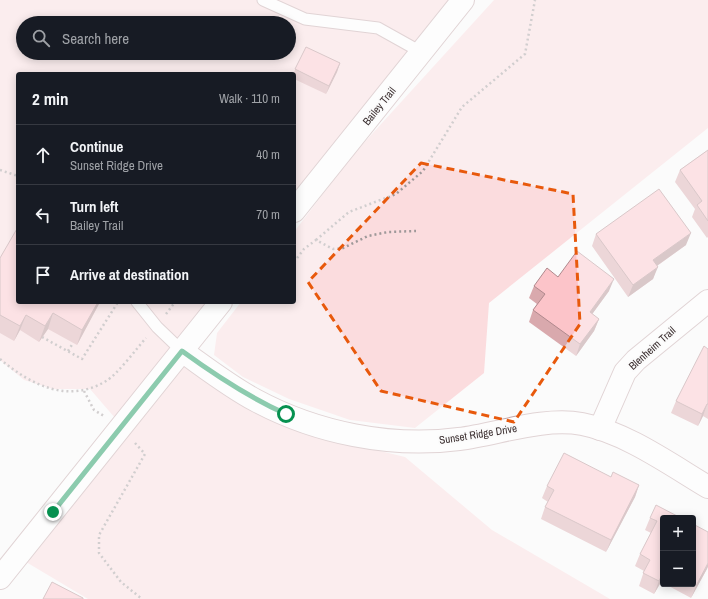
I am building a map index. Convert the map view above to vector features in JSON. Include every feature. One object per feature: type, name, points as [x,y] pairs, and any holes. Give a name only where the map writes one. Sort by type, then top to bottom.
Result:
[{"type":"street","name":"Bailey Trail","points":[[296,208],[463,0]]},
{"type":"street","name":"Blenheim Trail","points":[[600,429],[625,372],[636,360],[708,301]]},
{"type":"street","points":[[0,578],[219,304]]},
{"type":"street","name":"Sunset Ridge Drive","points":[[182,351],[225,382],[255,400],[286,414],[322,427],[362,437],[402,442],[431,442],[486,436],[534,424],[581,424],[600,429],[643,449],[708,487]]},
{"type":"lane","points":[[263,0],[305,19],[378,28],[421,52]]},
{"type":"lane","points":[[139,304],[157,327],[182,351]]},
{"type":"path","points":[[296,259],[304,249],[349,212],[396,194],[422,171],[462,107],[524,54],[535,0]]},
{"type":"path","points":[[0,170],[16,175]]},
{"type":"path","points":[[316,240],[334,249],[344,248],[368,236],[388,232],[416,231]]},
{"type":"path","points":[[42,337],[82,359],[117,304]]},
{"type":"path","points":[[0,359],[17,373],[50,390],[84,391],[108,380],[157,327],[174,304]]},
{"type":"path","points":[[68,351],[72,343]]},
{"type":"path","points":[[84,391],[94,410],[121,427],[145,454],[99,535],[99,553],[121,582],[142,599]]},
{"type":"highlighted area","points":[[421,163],[573,194],[580,324],[514,422],[381,391],[308,282]]},
{"type":"shaded area","points":[[0,0],[449,0],[296,191],[296,72],[16,72],[16,304],[205,304],[115,418],[90,389],[53,389],[24,380],[0,360]]},
{"type":"shaded area","points":[[494,0],[708,0],[708,128],[489,303],[484,373],[415,428],[350,420],[289,399],[243,377],[214,355],[217,333],[239,304],[296,304],[296,229],[351,157]]},
{"type":"shaded area","points":[[184,365],[294,430],[405,457],[492,530],[610,599],[88,599],[26,562]]},
{"type":"building","points":[[306,47],[340,63],[329,86],[295,69]]},
{"type":"building","points":[[708,150],[708,221],[697,205],[702,201],[680,170]]},
{"type":"building","points":[[659,189],[691,233],[653,260],[658,267],[633,285],[596,234]]},
{"type":"building","points":[[16,230],[16,304],[97,304],[82,330],[53,313],[45,326],[26,315],[20,326],[0,315],[0,258]]},
{"type":"building","points":[[577,251],[614,279],[590,312],[599,319],[580,344],[533,310],[545,294],[534,286],[547,268],[558,277]]},
{"type":"building","points":[[704,346],[708,349],[708,404],[702,414],[676,401]]},
{"type":"building","points":[[564,453],[611,477],[613,472],[639,485],[611,540],[545,507],[554,490],[547,486]]},
{"type":"building","points":[[656,505],[675,515],[660,515],[659,581],[643,573],[650,560],[640,554],[657,521],[650,518]]},
{"type":"building","points":[[696,526],[708,532],[708,563],[696,586]]},
{"type":"building","points":[[52,582],[83,598],[83,599],[43,599]]},
{"type":"route","points":[[53,512],[182,351],[225,382],[255,400],[286,414]]}]
